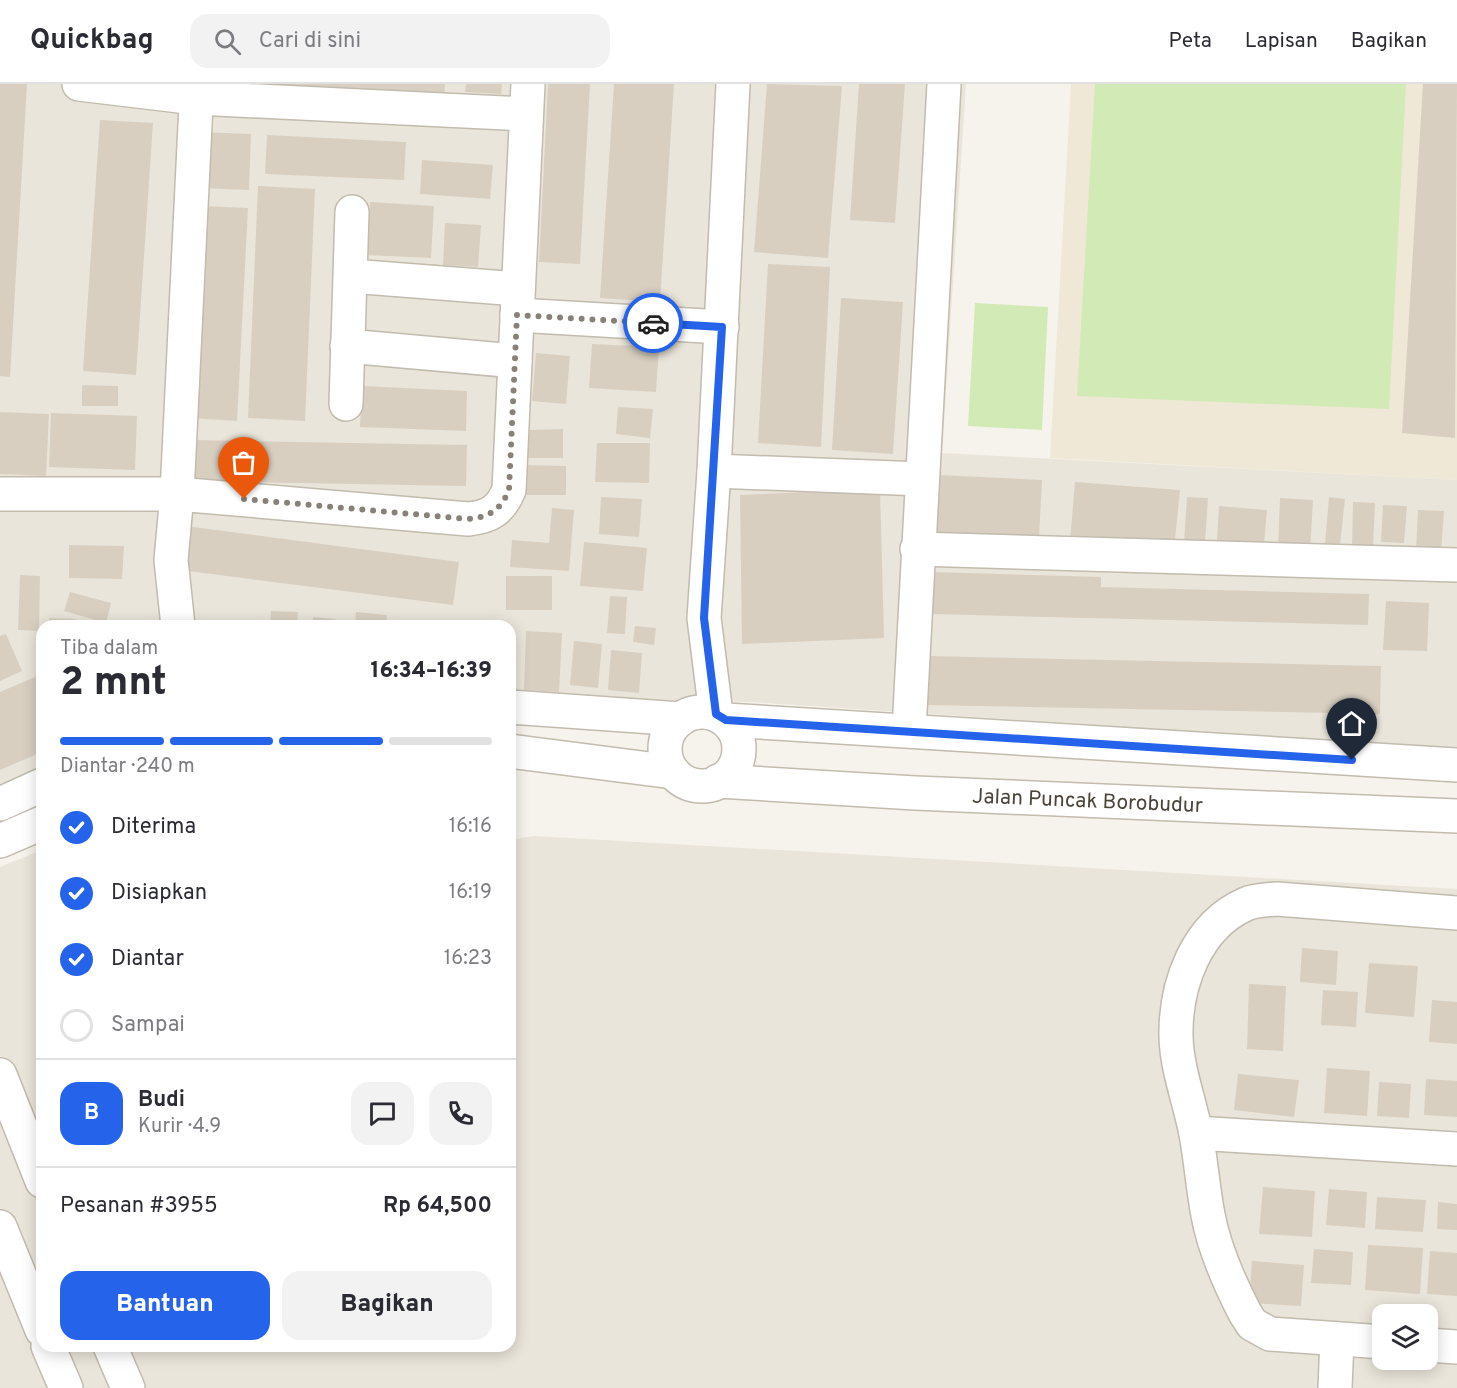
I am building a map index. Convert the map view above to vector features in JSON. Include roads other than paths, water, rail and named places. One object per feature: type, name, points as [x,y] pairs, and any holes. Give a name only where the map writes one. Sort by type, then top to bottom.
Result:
[{"type":"street","points":[[0,494],[177,494],[468,519],[488,516],[500,507],[509,490],[527,99],[196,91],[79,84]]},
{"type":"street","points":[[703,716],[704,618],[722,327],[733,84]]},
{"type":"street","points":[[909,730],[917,549],[944,84]]},
{"type":"street","points":[[177,620],[171,560],[177,494],[196,91]]},
{"type":"street","points":[[346,404],[352,212]]},
{"type":"street","points":[[351,276],[518,302],[722,327]]},
{"type":"street","points":[[347,346],[515,361]]},
{"type":"street","points":[[714,471],[922,479]]},
{"type":"street","points":[[917,549],[1457,565]]},
{"type":"street","points":[[516,706],[703,716],[1457,765]]},
{"type":"street","points":[[516,751],[673,772],[694,785],[706,785],[728,775],[738,753],[734,729],[703,716],[672,727],[665,744],[667,762],[673,772]]},
{"type":"street","points":[[1416,814],[1422,764]]},
{"type":"street","name":"Jalan Puncak Borobudur","points":[[718,781],[915,793],[1457,816]]},
{"type":"street","points":[[0,804],[36,788]]},
{"type":"street","points":[[0,841],[36,826]]},
{"type":"street","points":[[1372,1341],[1270,1334],[1252,1324],[1237,1297],[1208,1218],[1196,1133],[1186,1096],[1176,1037],[1181,983],[1190,961],[1208,932],[1225,915],[1248,903],[1277,899],[1457,913]]},
{"type":"street","points":[[0,1075],[6,1108],[36,1169]]},
{"type":"street","points":[[1196,1133],[1457,1149]]},
{"type":"street","points":[[0,1227],[36,1315]]},
{"type":"street","points":[[1335,1388],[1337,1339]]},
{"type":"street","points":[[1438,1346],[1457,1347]]},
{"type":"street","points":[[51,1352],[66,1388]]},
{"type":"street","points":[[113,1352],[128,1388]]}]
